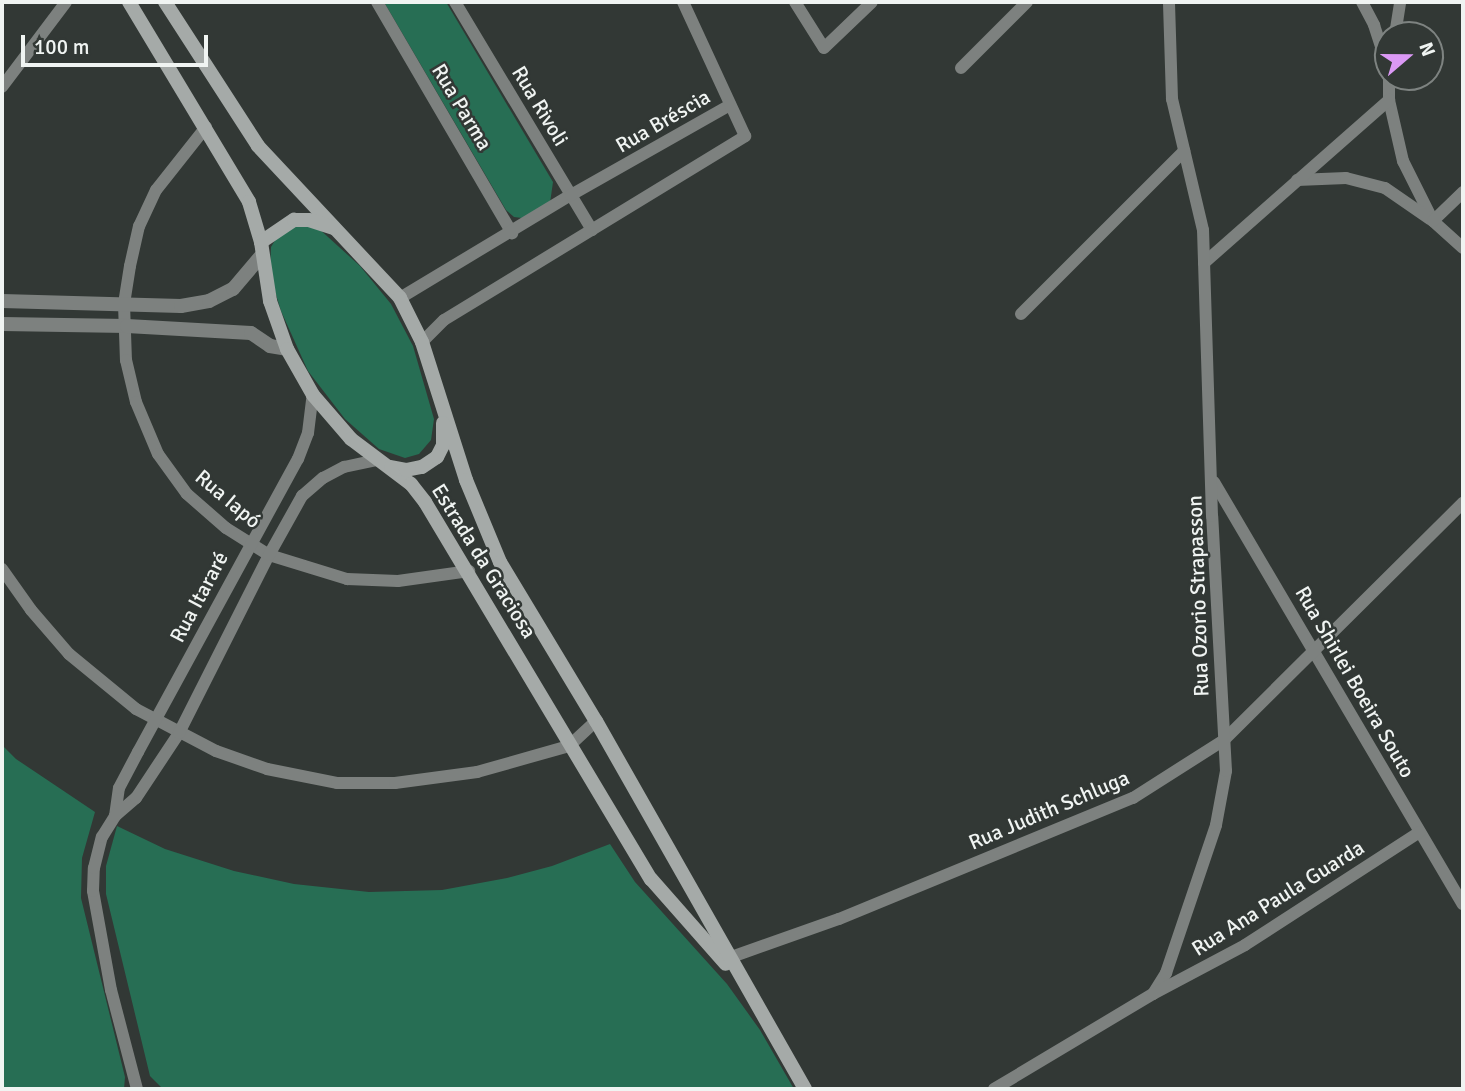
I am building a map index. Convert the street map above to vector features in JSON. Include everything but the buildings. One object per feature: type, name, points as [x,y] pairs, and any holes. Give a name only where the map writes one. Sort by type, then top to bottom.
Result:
[{"type":"main road","name":"Estrada da Graciosa","points":[[129,2],[249,202],[270,301],[286,349],[313,395],[351,439],[411,484],[469,571],[569,746],[651,879],[727,959]]},
{"type":"main road","name":"Estrada da Graciosa","points":[[165,2],[258,146],[401,298],[422,342],[482,526],[500,562],[596,721],[727,959],[750,992],[805,1089]]},
{"type":"main road","points":[[261,249],[294,220],[309,220],[338,230]]},
{"type":"main road","points":[[382,463],[406,470],[422,467],[437,457],[443,445],[442,407]]},
{"type":"street","points":[[2,87],[66,2]]},
{"type":"street","name":"Rua Parma","points":[[377,2],[513,233]]},
{"type":"street","name":"Rua Rivoli","points":[[454,2],[592,230]]},
{"type":"street","points":[[683,2],[730,105]]},
{"type":"street","points":[[795,2],[824,48],[872,2]]},
{"type":"street","points":[[961,68],[1027,2]]},
{"type":"street","name":"Rua Ozorio Strapasson","points":[[1153,994],[1166,973],[1216,825],[1226,771],[1203,230],[1172,99],[1169,2]]},
{"type":"street","points":[[1362,2],[1374,25]]},
{"type":"street","points":[[1397,21],[1400,2]]},
{"type":"street","points":[[1390,91],[1403,160],[1433,221]]},
{"type":"street","points":[[1204,263],[1390,100]]},
{"type":"street","name":"Rua Bréscia","points":[[401,298],[513,233],[571,195],[730,105],[744,136],[444,320],[422,342]]},
{"type":"street","name":"Rua Iapó","points":[[206,127],[156,190],[139,226],[124,304],[127,326],[126,360],[136,402],[158,454],[187,494],[226,528],[269,555],[347,579],[398,581],[469,571]]},
{"type":"street","points":[[1021,314],[1184,151]]},
{"type":"street","points":[[1297,180],[1346,178],[1385,188],[1433,221],[1463,248]]},
{"type":"street","points":[[1433,221],[1463,192]]},
{"type":"street","points":[[2,301],[181,306],[209,301],[233,289],[261,249]]},
{"type":"street","points":[[2,324],[127,326],[251,333],[270,346],[286,349]]},
{"type":"street","name":"Rua Itararé","points":[[115,816],[119,788],[305,443],[313,395]]},
{"type":"street","name":"Rua Itararé","points":[[137,1089],[111,990],[93,891],[94,868],[102,837],[115,816],[136,798],[179,733],[269,555],[302,496],[323,478],[344,467],[382,463]]},
{"type":"street","name":"Rua Shirlei Boeira Souto","points":[[1213,480],[1463,904]]},
{"type":"street","name":"Rua Judith Schluga","points":[[727,959],[839,919],[1133,798],[1224,740],[1316,652],[1463,503]]},
{"type":"street","points":[[2,569],[31,610],[69,654],[118,695],[179,733],[267,769],[337,783],[395,783],[477,772],[569,746],[596,721]]},
{"type":"street","name":"Rua Ana Paula Guarda","points":[[1153,994],[1245,945],[1420,832]]},
{"type":"street","points":[[994,1089],[1153,994]]},
{"type":"green space","points":[[384,2],[446,2],[553,182],[550,203],[522,218],[514,217],[506,210]]},
{"type":"green space","points":[[297,224],[317,227],[360,266],[391,304],[413,346],[434,419],[431,440],[419,454],[405,458],[379,449],[345,419],[308,371],[281,311],[270,275],[271,247],[280,232]]},
{"type":"green space","points":[[2,745],[16,759],[95,812],[82,858],[81,898],[125,1077],[124,1089],[2,1089]]},
{"type":"green space","points":[[117,826],[165,849],[234,871],[294,884],[369,892],[442,890],[507,878],[552,866],[610,844],[635,882],[727,984],[760,1030],[794,1089],[163,1089],[150,1076],[106,894],[106,866]]}]
